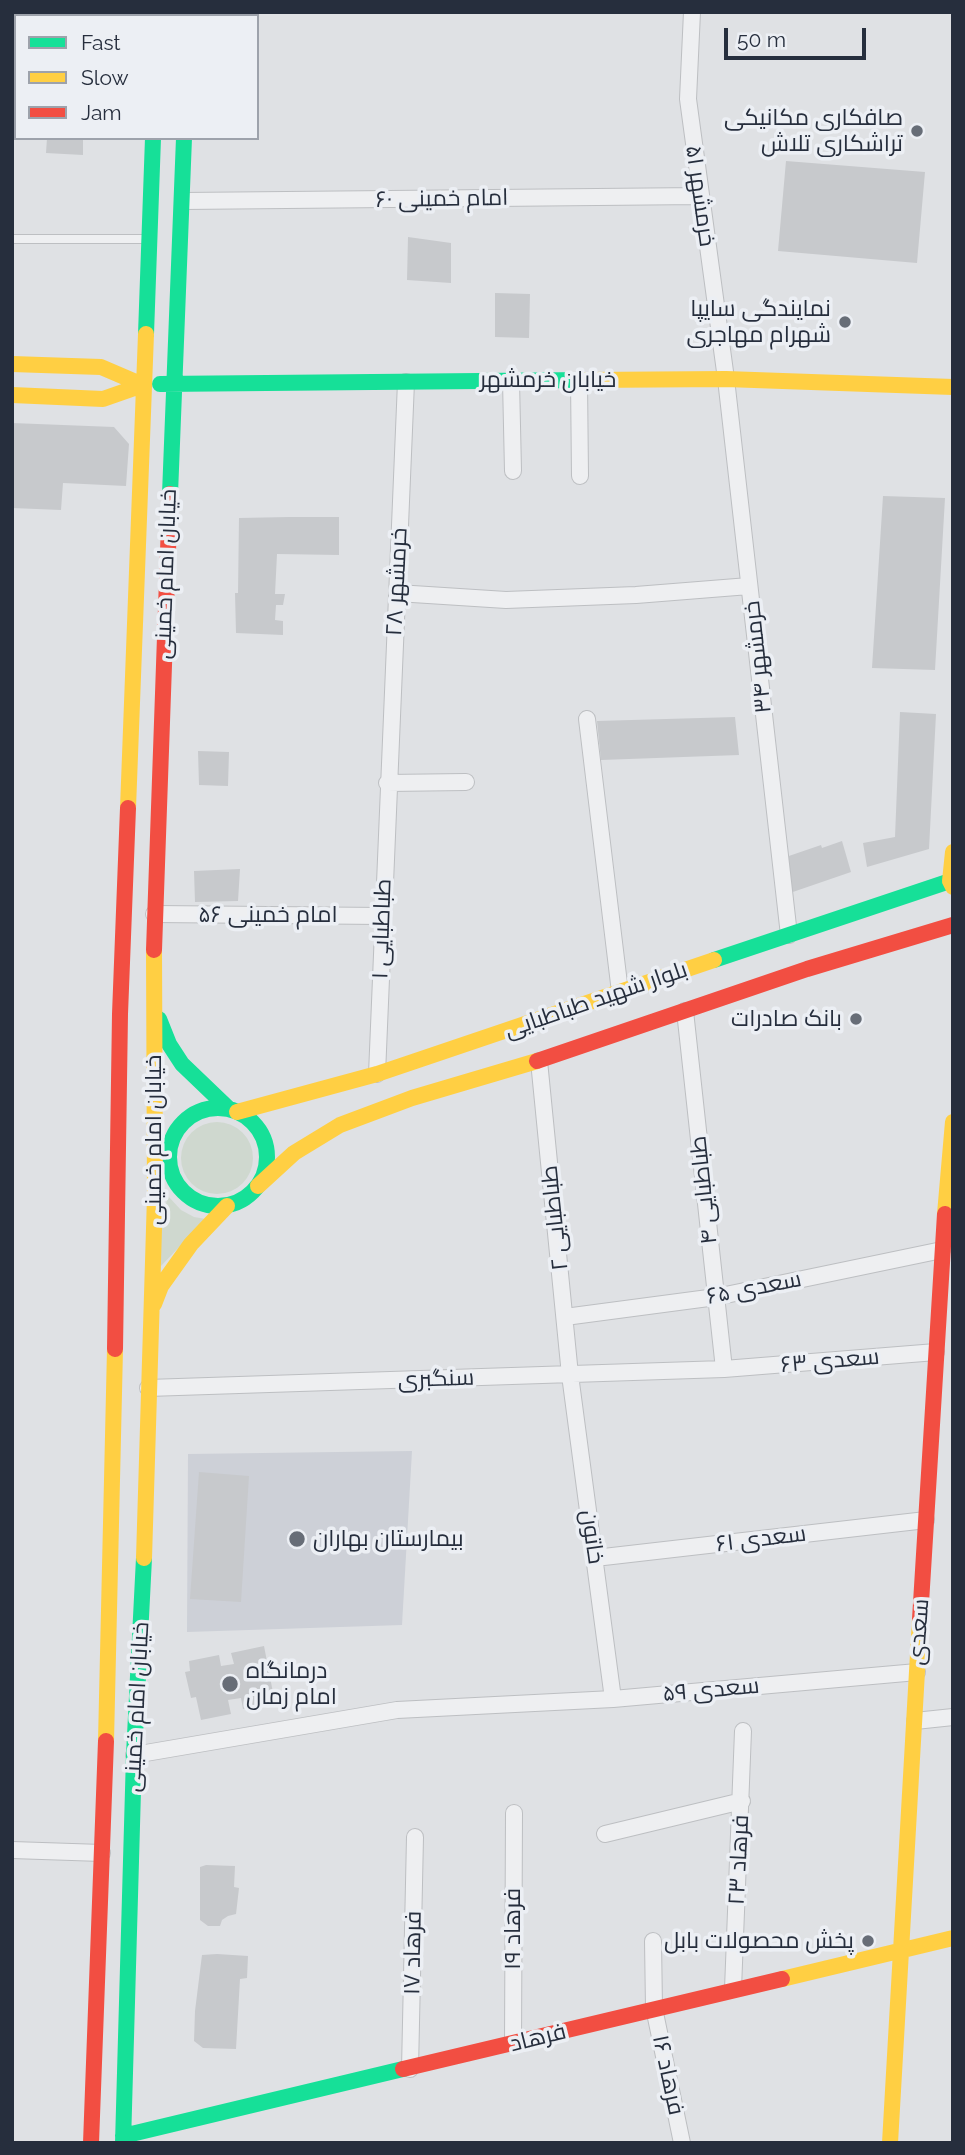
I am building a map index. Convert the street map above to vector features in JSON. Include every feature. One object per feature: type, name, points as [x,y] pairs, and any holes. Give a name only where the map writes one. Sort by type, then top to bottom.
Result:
[{"type":"main road","name":"خیابان امام خمینی","points":[[90,2143],[102,1853],[118,1298],[122,973],[153,140]]},
{"type":"main road","name":"خیابان امام خمینی","points":[[123,2139],[134,1755],[146,1525],[155,1196],[154,914],[184,140]]},
{"type":"main road","points":[[12,364],[101,367],[143,385]]},
{"type":"main road","name":"خیابان خرمشهر","points":[[143,385],[726,379],[953,387]]},
{"type":"main road","points":[[12,395],[103,399],[143,385]]},
{"type":"main road","points":[[952,883],[953,852]]},
{"type":"main road","name":"بلوار شهید طباطبایی","points":[[233,1111],[377,1074],[952,883]]},
{"type":"main road","name":"بلوار شهید طباطبایی","points":[[258,1186],[294,1153],[340,1125],[412,1098],[539,1061],[807,969],[953,925]]},
{"type":"main road","points":[[150,1317],[161,1286],[191,1244],[228,1206],[250,1195],[258,1186],[266,1170],[267,1152],[262,1136],[251,1121],[233,1111],[182,1064],[169,1044],[155,1007]]},
{"type":"main road","points":[[119,1100],[170,1149]]},
{"type":"main road","points":[[228,1206],[212,1206],[185,1194],[170,1168],[170,1149],[175,1134],[185,1121],[198,1113],[213,1108],[233,1111]]},
{"type":"main road","name":"سعدی","points":[[890,2143],[926,1520],[937,1443],[936,1352],[953,1122]]},
{"type":"main road","points":[[118,1298],[136,1233],[170,1168]]},
{"type":"main road","name":"فرهاد","points":[[123,2139],[654,2008],[953,1938]]},
{"type":"street","name":"خرمشهر ۵۱","points":[[692,12],[688,99],[726,379]]},
{"type":"street","name":"امام خمینی ۶۰","points":[[183,201],[700,197]]},
{"type":"street","name":"خرمشهر ۳۴","points":[[726,379],[789,936]]},
{"type":"street","points":[[579,380],[580,476]]},
{"type":"street","points":[[511,381],[513,471]]},
{"type":"street","name":"خرمشهر ۲۸","points":[[387,783],[406,382]]},
{"type":"street","points":[[397,593],[506,600],[636,595],[750,586]]},
{"type":"street","points":[[587,719],[620,992]]},
{"type":"street","points":[[387,783],[466,782]]},
{"type":"street","name":"طباطبایی ۱","points":[[377,1074],[387,783]]},
{"type":"street","name":"امام خمینی ۵۶","points":[[154,914],[383,916]]},
{"type":"street","name":"طباطبایی ۴","points":[[685,1011],[724,1369]]},
{"type":"street","name":"طباطبایی ۲","points":[[539,1061],[570,1375]]},
{"type":"street","name":"سعدی ۶۵","points":[[565,1317],[716,1297],[942,1250]]},
{"type":"street","name":"سعدی ۶۳","points":[[724,1369],[936,1352]]},
{"type":"street","name":"سنگبری","points":[[148,1388],[724,1369]]},
{"type":"street","name":"خاتون","points":[[570,1375],[613,1699]]},
{"type":"street","name":"سعدی ۶۱","points":[[595,1558],[926,1520]]},
{"type":"street","name":"سعدی ۵۹","points":[[134,1755],[397,1710],[613,1699],[917,1672]]},
{"type":"street","points":[[915,1721],[953,1717]]},
{"type":"street","name":"فرهاد ۲۳","points":[[733,1990],[743,1731]]},
{"type":"street","points":[[605,1834],[742,1801]]},
{"type":"street","name":"فرهاد ۱۹","points":[[513,1813],[513,2044]]},
{"type":"street","name":"فرهاد ۱۷","points":[[410,2069],[415,1837]]},
{"type":"street","points":[[12,1850],[102,1853]]},
{"type":"street","name":"فرهاد ۱۶","points":[[653,1941],[654,2008],[682,2143]]},
{"type":"lane","points":[[12,239],[149,239]]},
{"type":"shaded area","points":[[217,1122],[237,1128],[247,1138],[253,1158],[247,1178],[237,1188],[217,1194],[197,1188],[187,1178],[181,1158],[187,1138],[197,1128]]},
{"type":"shaded area","points":[[168,1196],[181,1210],[194,1217],[206,1219],[161,1266],[158,1235]]},
{"type":"shaded area","name":"بیمارستان بهاران","points":[[412,1451],[402,1625],[187,1632],[188,1454]]},
{"type":"building","points":[[47,140],[83,140],[83,155],[46,153]]},
{"type":"building","points":[[786,161],[925,172],[917,263],[778,251]]},
{"type":"building","points":[[408,237],[451,243],[451,283],[407,280]]},
{"type":"building","points":[[495,293],[530,294],[529,338],[495,337]]},
{"type":"building","points":[[12,423],[114,427],[129,444],[126,486],[63,483],[61,510],[12,508]]},
{"type":"building","points":[[883,496],[945,498],[935,670],[872,668]]},
{"type":"building","points":[[339,517],[339,555],[277,554],[275,594],[285,594],[283,605],[276,605],[275,620],[283,621],[283,635],[236,633],[239,518]]},
{"type":"building","points":[[900,712],[936,714],[929,849],[867,867],[863,843],[895,837]]},
{"type":"building","points":[[735,717],[739,755],[601,760],[597,721]]},
{"type":"building","points":[[198,751],[229,752],[228,786],[199,785]]},
{"type":"building","points":[[842,841],[851,872],[787,894],[783,858]]},
{"type":"building","points":[[240,869],[238,901],[195,902],[194,871]]},
{"type":"building","name":"بیمارستان بهاران","points":[[199,1472],[249,1476],[241,1602],[190,1599]]},
{"type":"building","name":"درمانگاه امام زمان","points":[[264,1646],[275,1703],[243,1709],[241,1698],[228,1700],[231,1714],[201,1720],[196,1697],[191,1698],[185,1672],[190,1671],[189,1661],[219,1655],[221,1666],[234,1664],[231,1653]]},
{"type":"building","points":[[235,1866],[234,1887],[239,1888],[236,1914],[222,1920],[220,1926],[208,1926],[200,1920],[200,1867]]},
{"type":"building","points":[[202,1955],[248,1956],[247,1978],[240,1979],[236,2049],[203,2048],[194,2041]]},
{"type":"traffic: fast","points":[[146,334],[153,140]]},
{"type":"traffic: fast","points":[[170,494],[184,140]]},
{"type":"traffic: fast","points":[[160,384],[586,380]]},
{"type":"traffic: fast","points":[[714,960],[953,880]]},
{"type":"traffic: fast","points":[[159,1019],[169,1044],[182,1064],[229,1109]]},
{"type":"traffic: fast","points":[[218,1108],[245,1116],[259,1130],[267,1157],[259,1184],[245,1198],[218,1206],[191,1198],[177,1184],[169,1157],[177,1130],[191,1116],[218,1108]]},
{"type":"traffic: fast","points":[[123,2143],[134,1755],[144,1558]]},
{"type":"traffic: fast","points":[[123,2136],[403,2069]]},
{"type":"traffic: slow","points":[[128,808],[146,334]]},
{"type":"traffic: slow","points":[[12,364],[101,367],[143,385],[103,399],[12,395]]},
{"type":"traffic: slow","points":[[586,380],[726,379],[953,387]]},
{"type":"traffic: slow","points":[[953,852],[950,881],[953,887]]},
{"type":"traffic: slow","points":[[144,1558],[155,1196],[154,950]]},
{"type":"traffic: slow","points":[[237,1112],[377,1074],[714,960]]},
{"type":"traffic: slow","points":[[258,1186],[294,1153],[340,1125],[412,1098],[537,1061]]},
{"type":"traffic: slow","points":[[945,1214],[953,1122]]},
{"type":"traffic: slow","points":[[154,1304],[161,1286],[191,1244],[227,1206]]},
{"type":"traffic: slow","points":[[106,1741],[115,1349]]},
{"type":"traffic: slow","points":[[890,2143],[920,1619]]},
{"type":"traffic: slow","points":[[782,1979],[953,1938]]},
{"type":"traffic: jam","points":[[154,950],[170,494]]},
{"type":"traffic: jam","points":[[115,1349],[120,1014],[128,808]]},
{"type":"traffic: jam","points":[[537,1061],[807,969],[953,925]]},
{"type":"traffic: jam","points":[[920,1619],[945,1214]]},
{"type":"traffic: jam","points":[[91,2143],[106,1741]]},
{"type":"traffic: jam","points":[[403,2069],[782,1979]]},
{"type":"place","name":"صافکاری مکانیکی تراشکاری تلاش","points":[[917,131]]},
{"type":"place","name":"نمایندگی سایپا شهرام مهاجری","points":[[845,322]]},
{"type":"place","name":"بانک صادرات","points":[[856,1019]]},
{"type":"place","name":"بیمارستان بهاران","points":[[297,1539]]},
{"type":"place","name":"درمانگاه امام زمان","points":[[230,1684]]},
{"type":"place","name":"پخش محصولات بابل","points":[[868,1941]]}]
